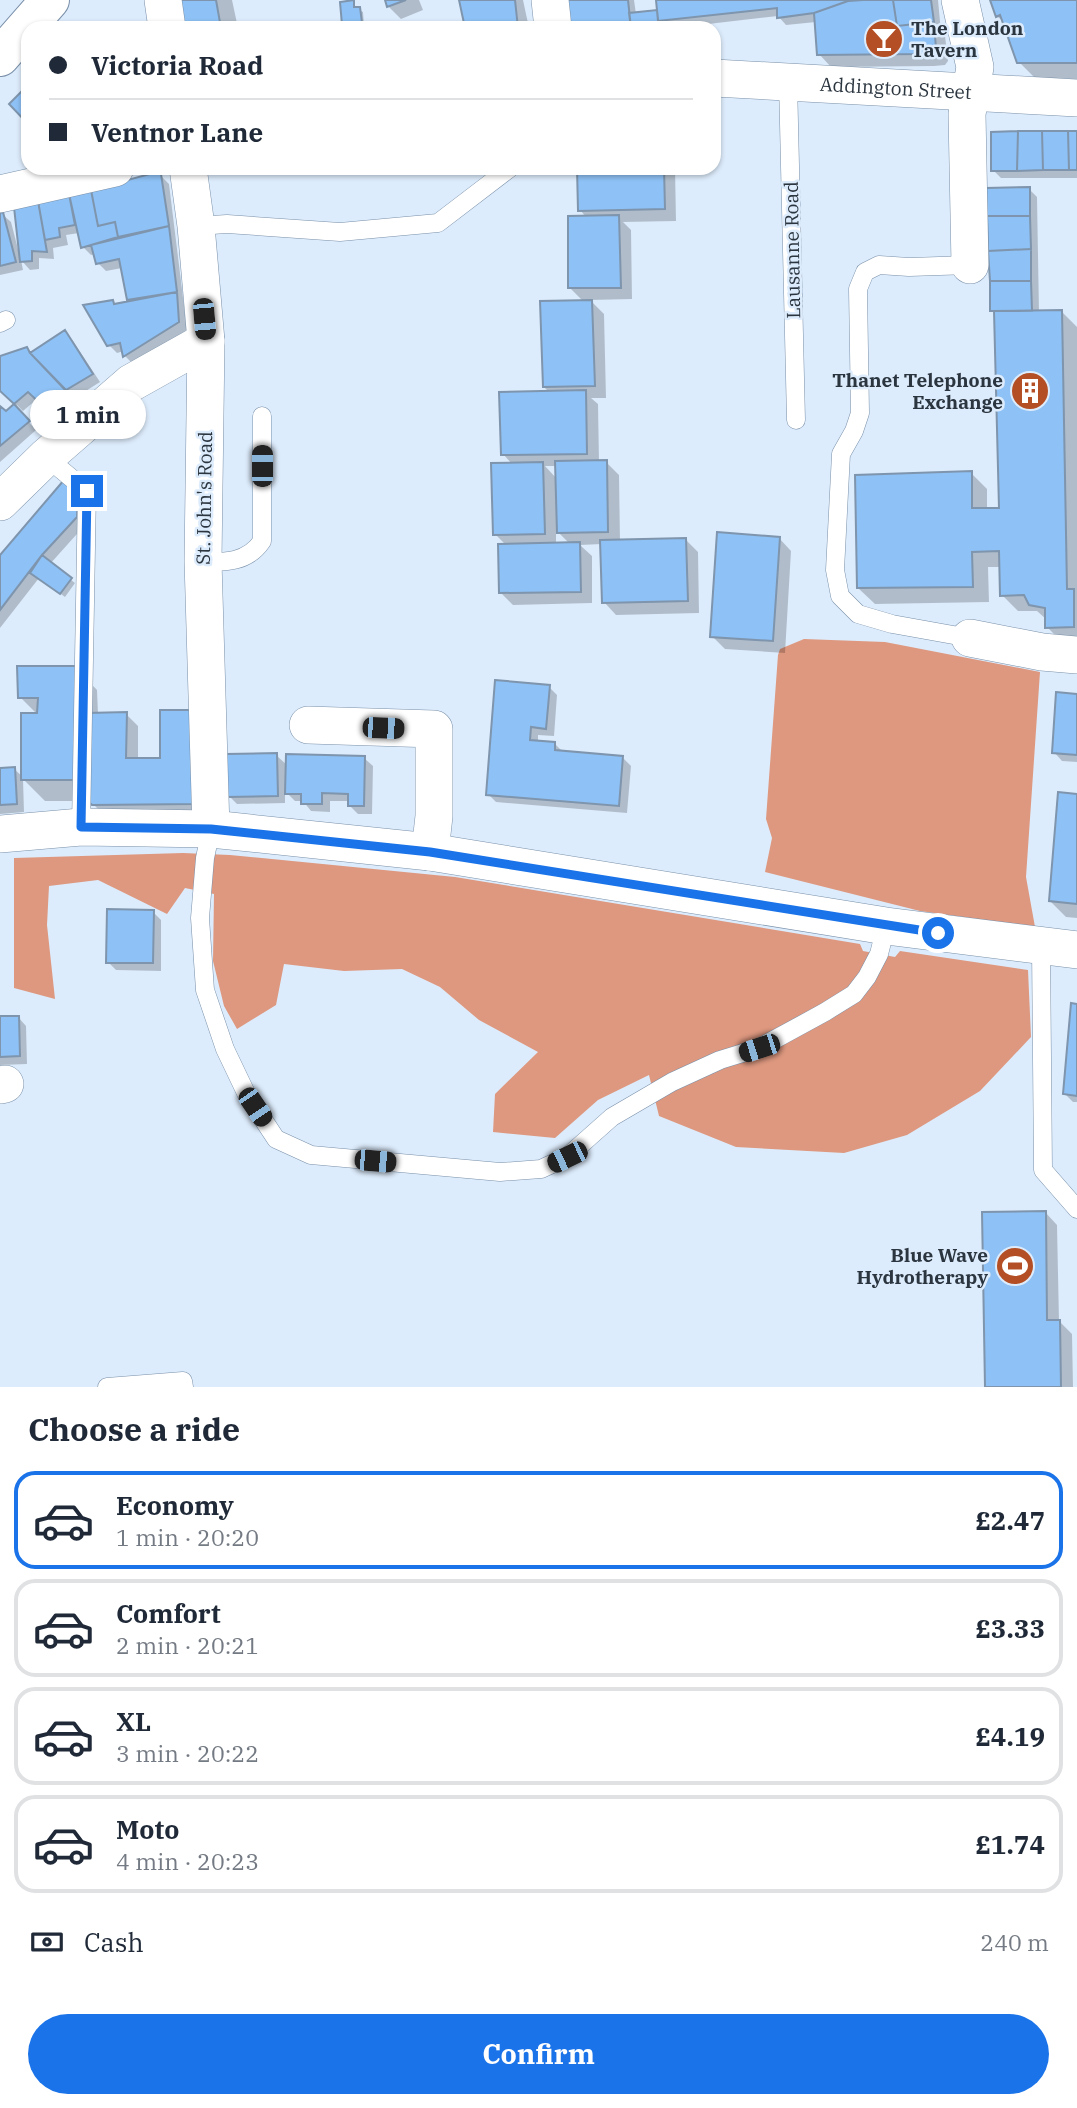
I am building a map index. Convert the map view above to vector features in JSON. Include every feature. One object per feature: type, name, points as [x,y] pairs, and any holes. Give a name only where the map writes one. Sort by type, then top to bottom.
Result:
[{"type":"main road","points":[[32,21],[50,0]]},
{"type":"main road","points":[[0,57],[21,33]]},
{"type":"street","points":[[163,0],[166,21]]},
{"type":"street","points":[[550,0],[552,21]]},
{"type":"street","points":[[960,0],[975,67],[967,114],[970,265]]},
{"type":"street","name":"Addington Street","points":[[721,78],[1077,97]]},
{"type":"street","points":[[0,194],[84,175]]},
{"type":"street","name":"St. John's Road","points":[[189,175],[206,341],[203,561],[211,829]]},
{"type":"street","points":[[0,502],[46,457],[131,383],[206,341]]},
{"type":"street","points":[[970,638],[1042,652],[1077,655]]},
{"type":"street","points":[[308,725],[434,729],[434,816],[430,852]]},
{"type":"street","points":[[0,834],[81,827],[211,829],[430,852],[886,926],[1077,950]]},
{"type":"lane","name":"Lausanne Road","points":[[788,81],[796,420]]},
{"type":"lane","points":[[196,226],[227,224],[340,232],[438,223],[501,175]]},
{"type":"lane","points":[[970,265],[879,265],[865,272],[858,289],[860,413],[854,431],[841,454],[835,570],[841,596],[858,614],[892,624],[970,638]]},
{"type":"lane","points":[[203,561],[223,563],[242,558],[257,549],[262,541],[262,416]]},
{"type":"lane","points":[[46,457],[87,491],[81,827]]},
{"type":"lane","points":[[211,829],[205,858],[200,918],[205,990],[225,1049],[247,1095],[276,1139],[311,1156],[500,1172],[541,1169],[567,1157],[612,1117],[672,1082],[720,1060],[759,1048],[853,994],[867,977],[879,954],[886,926]]},
{"type":"lane","points":[[1041,947],[1043,1170],[1077,1209]]},
{"type":"lane","points":[[107,1387],[183,1381],[184,1387]]},
{"type":"shaded area","points":[[804,639],[885,642],[1040,672],[1026,877],[1035,927],[920,911],[765,872],[772,838],[766,819],[778,655],[780,649]]},
{"type":"shaded area","points":[[183,853],[230,855],[455,877],[860,944],[863,951],[895,957],[900,951],[1028,970],[1031,1037],[980,1091],[907,1135],[844,1153],[736,1147],[659,1116],[649,1075],[598,1100],[555,1138],[493,1132],[495,1094],[538,1052],[479,1020],[440,987],[402,969],[344,971],[284,964],[276,1005],[237,1029],[224,1006],[213,961],[214,894],[185,888],[167,914],[98,880],[49,886],[47,925],[55,999],[14,988],[14,858]]},
{"type":"building","points":[[179,0],[216,0],[220,21],[184,21]]},
{"type":"building","points":[[354,0],[354,7],[360,7],[362,21],[342,21],[340,2]]},
{"type":"building","points":[[385,0],[406,0],[387,7]]},
{"type":"building","points":[[459,0],[515,0],[517,21],[464,21]]},
{"type":"building","points":[[567,0],[628,0],[630,21],[569,21]]},
{"type":"building","points":[[656,0],[848,1],[814,13],[777,18],[777,8],[658,21]]},
{"type":"building","points":[[893,0],[897,26],[934,22],[936,49],[933,53],[921,54],[817,55],[814,13],[848,1]]},
{"type":"building","points":[[893,0],[931,0],[934,22],[897,26]]},
{"type":"building","points":[[990,0],[1077,0],[1077,63],[1017,63],[1000,15],[996,17]]},
{"type":"building","points":[[657,10],[658,21],[630,21],[629,13]]},
{"type":"building","points":[[21,92],[21,117],[9,104]]},
{"type":"building","points":[[1018,131],[1042,131],[1043,170],[1017,171]]},
{"type":"building","points":[[1018,131],[1017,171],[991,171],[991,132]]},
{"type":"building","points":[[1042,131],[1068,131],[1069,170],[1043,170]]},
{"type":"building","points":[[1068,131],[1077,131],[1077,170],[1069,170]]},
{"type":"building","points":[[146,175],[161,175],[169,226],[118,237],[115,222],[98,226],[91,190]]},
{"type":"building","points":[[577,175],[664,175],[665,209],[578,211]]},
{"type":"building","points":[[1030,187],[1030,216],[987,216],[986,188]]},
{"type":"building","points":[[91,190],[98,226],[115,222],[118,237],[81,248],[69,194]]},
{"type":"building","points":[[69,194],[75,225],[59,228],[60,237],[45,240],[38,201]]},
{"type":"building","points":[[38,201],[47,252],[32,251],[32,261],[20,262],[14,207]]},
{"type":"building","points":[[3,212],[16,262],[0,266],[0,213]]},
{"type":"building","points":[[619,215],[621,288],[568,288],[568,216]]},
{"type":"building","points":[[987,216],[1030,216],[1031,249],[988,251]]},
{"type":"building","points":[[169,226],[177,292],[127,300],[119,259],[96,264],[91,245]]},
{"type":"building","points":[[1031,249],[1031,281],[990,281],[988,251]]},
{"type":"building","points":[[990,281],[1031,281],[1032,311],[990,311]]},
{"type":"building","points":[[177,292],[179,322],[123,357],[120,343],[107,346],[83,305],[113,300],[114,304]]},
{"type":"building","points":[[592,300],[595,386],[543,387],[540,301]]},
{"type":"building","name":"Thanet Telephone Exchange","points":[[1062,310],[1067,589],[1074,589],[1074,627],[1045,628],[1045,608],[1029,605],[1024,595],[1000,596],[999,551],[972,552],[973,587],[857,588],[855,475],[972,471],[972,508],[999,508],[994,311]]},
{"type":"building","points":[[65,330],[93,374],[66,390],[30,353]]},
{"type":"building","points":[[27,347],[69,394],[47,410],[28,392],[14,404],[0,391],[0,356]]},
{"type":"building","points":[[586,390],[587,454],[501,455],[499,392]]},
{"type":"building","points":[[14,404],[30,421],[0,446],[0,406],[6,411]]},
{"type":"building","points":[[607,460],[608,532],[557,533],[555,461]]},
{"type":"building","points":[[543,462],[545,534],[493,535],[491,463]]},
{"type":"building","points":[[64,480],[78,492],[77,517],[42,555],[0,610],[0,555]]},
{"type":"building","points":[[717,532],[780,537],[773,641],[710,637]]},
{"type":"building","points":[[686,538],[688,601],[602,603],[600,540]]},
{"type":"building","points":[[580,542],[581,592],[499,593],[498,544]]},
{"type":"building","points":[[42,555],[72,578],[60,594],[30,573]]},
{"type":"building","points":[[17,666],[76,666],[77,780],[21,780],[21,713],[37,713],[38,698],[18,698]]},
{"type":"building","points":[[495,680],[550,685],[546,729],[531,727],[530,740],[555,742],[555,750],[623,756],[619,806],[486,795]]},
{"type":"building","points":[[1056,692],[1077,694],[1077,755],[1052,753]]},
{"type":"building","points":[[160,710],[190,710],[193,804],[92,805],[87,800],[87,713],[127,712],[126,758],[160,758]]},
{"type":"building","points":[[277,753],[278,796],[227,797],[226,754]]},
{"type":"building","points":[[286,754],[365,756],[364,806],[348,806],[348,794],[322,793],[322,804],[301,804],[301,794],[285,794]]},
{"type":"building","points":[[15,767],[17,804],[0,805],[0,768]]},
{"type":"building","points":[[1058,792],[1077,794],[1077,904],[1049,901]]},
{"type":"building","points":[[107,909],[154,910],[153,963],[106,963]]},
{"type":"building","points":[[1071,1003],[1077,1004],[1077,1096],[1063,1094]]},
{"type":"building","points":[[0,1016],[19,1016],[20,1056],[0,1057]]},
{"type":"building","name":"Blue Wave Hydrotherapy","points":[[1046,1211],[1047,1320],[1060,1320],[1061,1387],[985,1387],[982,1212]]},
{"type":"place","name":"The London Tavern","points":[[884,39]]},
{"type":"place","name":"Thanet Telephone Exchange","points":[[1030,391]]},
{"type":"place","name":"Blue Wave Hydrotherapy","points":[[1015,1266]]},
{"type":"route","points":[[87,491],[81,827],[211,829],[430,852],[938,933]]}]
